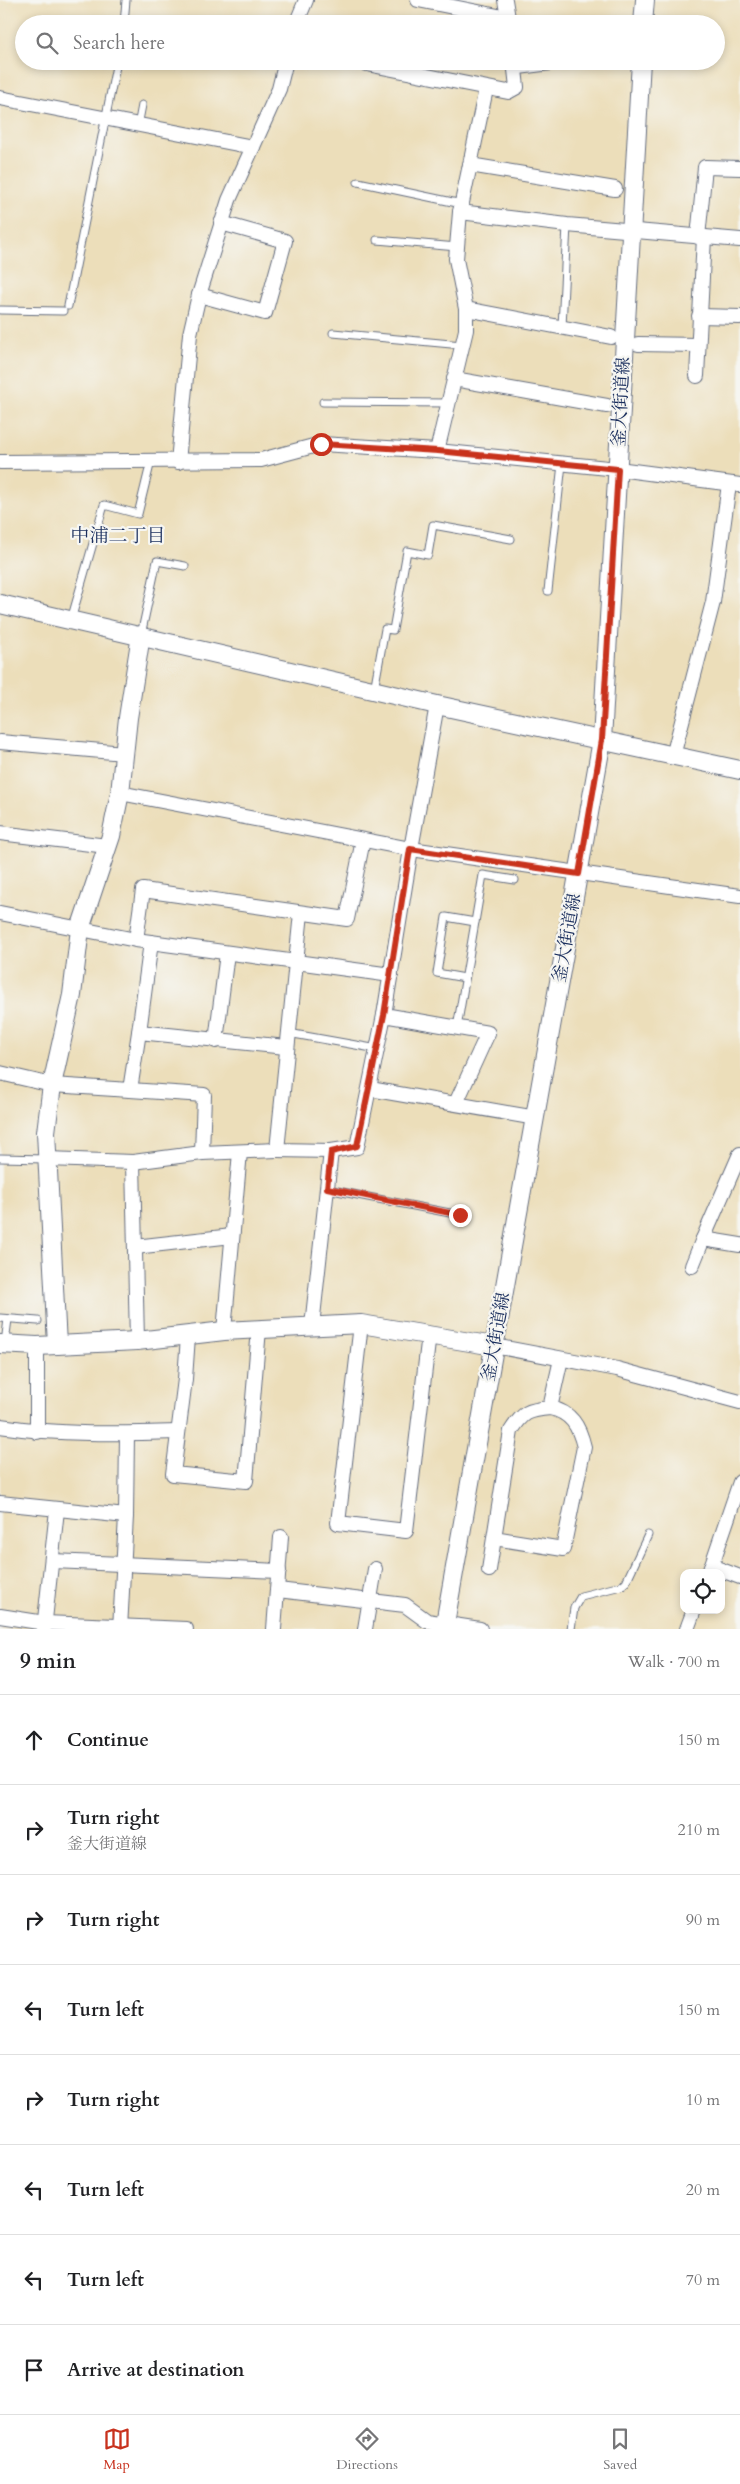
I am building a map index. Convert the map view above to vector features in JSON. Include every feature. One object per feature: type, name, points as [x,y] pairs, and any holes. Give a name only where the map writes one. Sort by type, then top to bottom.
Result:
[{"type":"street","points":[[300,15],[306,0]]},
{"type":"street","points":[[418,0],[482,15]]},
{"type":"street","points":[[505,0],[507,15]]},
{"type":"street","points":[[643,15],[644,0]]},
{"type":"street","points":[[178,462],[190,334],[199,295],[221,223],[279,89],[284,70]]},
{"type":"street","points":[[395,70],[508,92],[517,87],[515,70]]},
{"type":"street","name":"釜大街道線","points":[[445,1626],[602,740],[641,70]]},
{"type":"street","points":[[438,451],[466,330],[466,309],[456,258],[461,208],[486,89]]},
{"type":"street","points":[[0,98],[253,147]]},
{"type":"street","points":[[470,165],[615,189]]},
{"type":"street","points":[[697,376],[705,167],[740,168]]},
{"type":"street","points":[[461,208],[566,225],[740,240]]},
{"type":"street","points":[[199,295],[265,313],[284,240],[221,223]]},
{"type":"street","points":[[466,309],[611,337]]},
{"type":"street","points":[[699,316],[740,317]]},
{"type":"street","points":[[638,344],[698,345]]},
{"type":"street","points":[[454,379],[607,406]]},
{"type":"street","points":[[0,462],[262,460],[321,444],[438,451],[618,469],[734,484],[712,602],[673,756]]},
{"type":"street","points":[[0,604],[374,690],[740,770]]},
{"type":"street","points":[[57,1345],[46,1132],[52,1085],[72,995],[80,929],[107,846],[120,793],[141,635]]},
{"type":"street","points":[[47,1159],[133,1162],[202,1153],[277,1150],[331,1152],[357,1146],[378,1049],[410,849],[437,704]]},
{"type":"street","points":[[0,742],[124,753]]},
{"type":"street","points":[[120,793],[410,849],[740,896]]},
{"type":"street","points":[[0,833],[107,846]]},
{"type":"street","points":[[136,940],[143,890],[348,919],[363,840]]},
{"type":"street","points":[[0,913],[136,940],[391,975]]},
{"type":"street","points":[[277,1150],[301,913]]},
{"type":"street","points":[[130,1090],[151,942]]},
{"type":"street","points":[[216,1040],[227,953]]},
{"type":"street","points":[[384,1015],[488,1033],[456,1103]]},
{"type":"street","points":[[139,1032],[216,1040],[287,1040]]},
{"type":"street","points":[[0,1073],[52,1085],[204,1095],[202,1153]]},
{"type":"street","points":[[370,1089],[536,1118]]},
{"type":"street","points":[[224,1331],[240,1152]]},
{"type":"street","points":[[312,1326],[331,1152]]},
{"type":"street","points":[[692,1266],[740,1154]]},
{"type":"street","points":[[133,1162],[136,1342]]},
{"type":"street","points":[[134,1247],[232,1236]]},
{"type":"street","points":[[703,1239],[740,1245]]},
{"type":"street","points":[[361,1324],[338,1524],[406,1531],[429,1334]]},
{"type":"street","points":[[3,1344],[37,1346],[136,1342],[224,1331],[361,1324],[429,1334],[617,1368],[740,1402]]},
{"type":"street","points":[[188,1336],[173,1474],[246,1481],[259,1329]]},
{"type":"street","points":[[37,1346],[37,1432]]},
{"type":"street","points":[[550,1408],[561,1359]]},
{"type":"street","points":[[489,1570],[494,1538],[512,1431],[520,1418],[531,1410],[550,1408],[562,1410],[574,1421],[580,1431],[584,1447],[563,1549],[494,1538]]},
{"type":"street","points":[[0,1426],[37,1432],[127,1434],[178,1432]]},
{"type":"street","points":[[120,1627],[126,1516],[127,1434]]},
{"type":"street","points":[[710,1569],[740,1482]]},
{"type":"street","points":[[0,1503],[126,1516]]},
{"type":"street","points":[[44,1626],[58,1510]]},
{"type":"street","points":[[274,1629],[281,1537]]},
{"type":"street","points":[[53,1561],[279,1571]]},
{"type":"street","points":[[364,1629],[376,1569]]},
{"type":"street","points":[[725,1573],[740,1577]]},
{"type":"street","points":[[278,1590],[405,1605],[427,1621],[445,1626],[480,1629]]},
{"type":"street","points":[[687,1629],[693,1614]]},
{"type":"street","points":[[0,1616],[44,1626],[186,1629]]},
{"type":"lane","points":[[125,15],[126,0]]},
{"type":"lane","points":[[0,310],[66,308],[115,70]]},
{"type":"lane","points":[[138,126],[142,105]]},
{"type":"lane","points":[[358,182],[461,208]]},
{"type":"lane","points":[[562,327],[566,225]]},
{"type":"lane","points":[[377,240],[457,247]]},
{"type":"lane","points":[[333,333],[462,345]]},
{"type":"lane","points":[[323,402],[449,403]]},
{"type":"lane","points":[[71,620],[104,506],[138,514],[150,461]]},
{"type":"lane","points":[[548,591],[562,464]]},
{"type":"lane","points":[[374,690],[385,629],[393,630],[407,551],[428,555],[433,526],[512,539]]},
{"type":"lane","points":[[141,635],[157,561],[185,566]]},
{"type":"lane","points":[[457,1028],[483,875],[515,880]]},
{"type":"lane","points":[[466,978],[437,973],[446,916],[475,922]]},
{"type":"lane","points":[[287,1040],[378,1049]]},
{"type":"lane","points":[[0,1158],[47,1159]]},
{"type":"lane","points":[[327,1188],[460,1215]]},
{"type":"lane","points":[[3,1344],[4,1319],[38,1321]]},
{"type":"lane","points":[[571,1629],[574,1608],[581,1596],[621,1586],[626,1582],[648,1535]]},
{"type":"district","name":"中浦二丁目","points":[[118,536]]},
{"type":"route","points":[[321,444],[438,451],[618,469],[602,740],[579,874],[410,849],[384,1015],[357,1146],[331,1152],[327,1188],[460,1215]]}]
